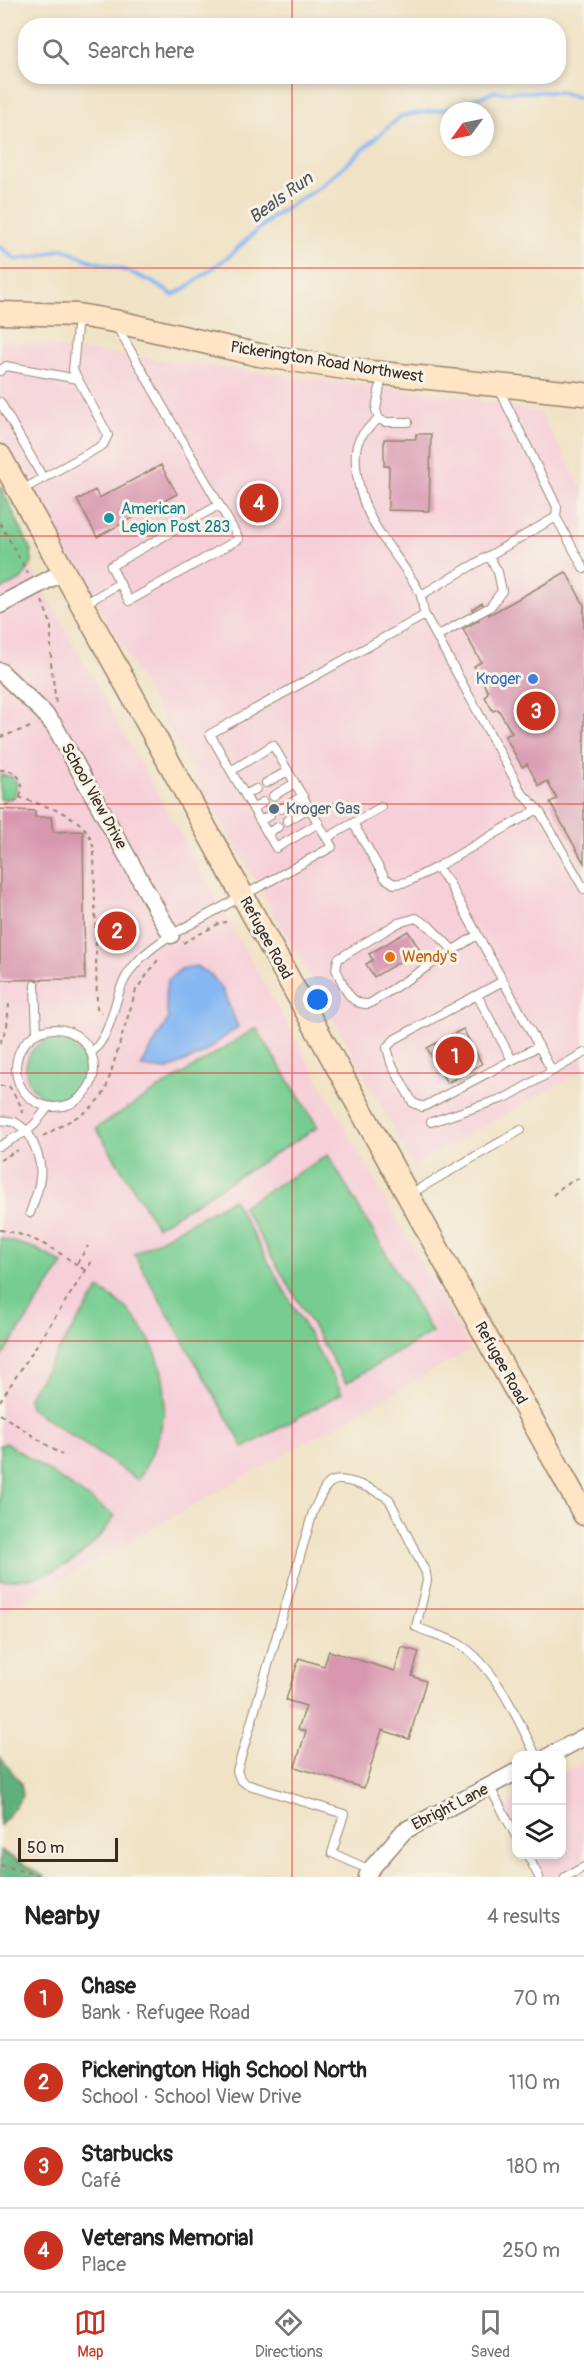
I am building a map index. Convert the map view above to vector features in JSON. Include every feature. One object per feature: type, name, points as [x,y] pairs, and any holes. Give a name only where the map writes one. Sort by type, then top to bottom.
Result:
[{"type":"main road","name":"Pickerington Road Northwest","points":[[0,313],[78,315],[114,321],[259,355],[382,373],[584,394]]},
{"type":"main road","name":"Refugee Road","points":[[0,456],[584,1514]]},
{"type":"street","points":[[0,605],[63,572]]},
{"type":"street","name":"School View Drive","points":[[0,671],[47,717],[62,738],[175,940]]},
{"type":"street","points":[[557,1751],[584,1737]]},
{"type":"street","name":"Ebright Lane","points":[[368,1874],[404,1831],[512,1774]]},
{"type":"lane","points":[[19,491],[103,445],[108,435],[73,370],[78,315]]},
{"type":"lane","points":[[114,321],[239,539],[129,601],[111,566],[219,505]]},
{"type":"lane","points":[[0,371],[6,366],[78,379]]},
{"type":"lane","points":[[382,373],[376,410],[379,419],[386,422],[408,422]]},
{"type":"lane","points":[[496,385],[557,507],[556,517],[584,569]]},
{"type":"lane","points":[[0,402],[43,478]]},
{"type":"lane","points":[[379,419],[363,431],[356,443],[355,461],[360,496],[369,517],[421,595],[425,615],[521,792],[538,809],[584,889]]},
{"type":"lane","points":[[421,595],[556,517]]},
{"type":"lane","points":[[437,636],[490,607],[497,600],[502,591],[498,572],[489,556]]},
{"type":"lane","points":[[82,605],[120,583]]},
{"type":"lane","points":[[319,823],[276,848],[210,734],[425,615]]},
{"type":"lane","points":[[91,1053],[98,1047],[111,1023],[117,999],[130,970],[147,952],[175,940],[244,897],[332,847],[273,745],[231,771]]},
{"type":"lane","points":[[266,783],[288,771]]},
{"type":"lane","points":[[273,796],[295,783]]},
{"type":"lane","points":[[245,795],[256,789]]},
{"type":"lane","points":[[281,809],[303,796]]},
{"type":"lane","points":[[253,809],[263,802]]},
{"type":"lane","points":[[287,821],[310,807]]},
{"type":"lane","points":[[327,838],[381,807]]},
{"type":"lane","points":[[353,823],[385,878],[394,884],[407,882],[437,867],[538,809]]},
{"type":"lane","points":[[260,821],[270,815]]},
{"type":"lane","points":[[267,833],[278,827]]},
{"type":"lane","points":[[437,867],[449,883],[552,1071]]},
{"type":"lane","points":[[452,949],[429,926],[416,918],[398,922],[338,959],[336,969],[352,1000],[362,1005],[369,1004],[477,935]]},
{"type":"lane","points":[[503,981],[395,1040],[387,1047],[391,1063],[413,1103],[423,1107],[539,1046]]},
{"type":"lane","points":[[35,985],[37,1033]]},
{"type":"lane","points":[[477,995],[512,1060]]},
{"type":"lane","points":[[49,1029],[68,1032],[84,1042],[91,1053],[94,1066],[93,1079],[87,1091],[67,1106],[48,1107],[30,1099],[21,1089],[16,1077],[15,1064],[26,1041],[37,1033],[49,1029]]},
{"type":"lane","points":[[431,1122],[507,1097],[584,1053]]},
{"type":"lane","points":[[0,1146],[27,1131],[42,1117],[48,1107]]},
{"type":"lane","points":[[0,1120],[15,1122],[27,1131],[40,1156],[41,1182],[30,1213]]},
{"type":"lane","points":[[409,1195],[521,1130]]},
{"type":"lane","points":[[368,1874],[332,1853],[344,1814],[246,1784],[240,1779],[237,1771],[313,1512],[322,1491],[332,1481],[341,1478],[379,1492],[389,1500],[426,1573],[427,1581],[416,1627],[461,1645],[486,1668],[508,1701],[534,1751]]},
{"type":"lane","points":[[489,1786],[512,1829]]},
{"type":"lane","points":[[530,1859],[539,1877]]},
{"type":"lane","points":[[566,1877],[584,1867]]},
{"type":"path","points":[[0,523],[47,609],[51,624],[51,662],[57,706],[34,726],[0,737]]},
{"type":"path","points":[[0,770],[8,770],[18,776],[22,787],[19,798],[10,805],[0,805]]},
{"type":"path","points":[[19,798],[71,816],[79,821],[90,835],[94,851],[97,1008],[111,1023]]},
{"type":"path","points":[[175,940],[220,922],[226,922]]},
{"type":"path","points":[[33,1142],[90,1110],[105,1092],[136,990],[161,956]]},
{"type":"path","points":[[0,1043],[7,1026],[9,1003]]},
{"type":"path","points":[[0,1086],[9,1086],[21,1106],[22,1113]]},
{"type":"path","points":[[553,1194],[564,1185],[584,1176]]},
{"type":"path","points":[[0,1230],[24,1234],[37,1240],[86,1271]]},
{"type":"path","points":[[76,1264],[88,1246]]},
{"type":"path","points":[[0,1401],[92,1261]]},
{"type":"path","points":[[0,1414],[62,1455]]},
{"type":"path","points":[[0,1865],[45,1877]]},
{"type":"shaded area","points":[[0,340],[470,398],[540,413],[584,491],[584,1070],[413,1165],[313,982],[0,434]]},
{"type":"shaded area","points":[[0,513],[470,1350],[0,1614]]},
{"type":"shaded area","points":[[584,1762],[584,1877],[542,1877],[532,1859],[566,1859],[566,1772]]},
{"type":"shaded area","points":[[512,1801],[512,1824],[503,1807]]},
{"type":"green space","points":[[0,485],[31,550],[32,563],[21,580],[0,590]]},
{"type":"green space","points":[[0,775],[12,777],[17,783],[15,795],[9,799],[0,799]]},
{"type":"green space","points":[[256,1028],[318,1127],[157,1227],[96,1128]]},
{"type":"green space","points":[[56,1039],[77,1048],[86,1069],[77,1090],[56,1099],[35,1090],[26,1069],[35,1048]]},
{"type":"green space","points":[[328,1155],[432,1332],[346,1383],[242,1206]]},
{"type":"green space","points":[[233,1199],[342,1393],[244,1448],[134,1254]]},
{"type":"green space","points":[[0,1238],[37,1249],[63,1264],[0,1360]]},
{"type":"green space","points":[[99,1289],[127,1309],[139,1324],[152,1345],[164,1380],[164,1414],[160,1431],[155,1447],[138,1480],[30,1408],[28,1397]]},
{"type":"green space","points":[[7,1443],[115,1516],[92,1545],[66,1565],[37,1577],[0,1581],[0,1445]]},
{"type":"green space","points":[[0,1757],[21,1783],[23,1796],[0,1826]]},
{"type":"green space","points":[[0,1850],[45,1877],[0,1877]]},
{"type":"water","points":[[196,966],[212,976],[222,989],[238,1027],[200,1055],[166,1070],[141,1067],[168,1019],[165,994],[168,980],[181,969]]},
{"type":"building","points":[[416,434],[431,434],[429,511],[388,510],[389,466],[384,466],[384,439],[416,439]]},
{"type":"building","name":"American Legion Post 283","points":[[161,465],[177,494],[97,537],[77,500],[95,490],[99,498]]},
{"type":"building","name":"Kroger","points":[[566,572],[584,605],[584,863],[550,802],[557,799],[547,781],[539,786],[527,764],[522,767],[505,736],[512,733],[498,709],[493,711],[485,697],[488,692],[474,666],[481,662],[463,629],[479,620],[472,609],[482,603],[489,615]]},
{"type":"building","points":[[0,809],[35,811],[35,817],[51,817],[53,832],[83,831],[85,979],[0,980]]},
{"type":"building","name":"Wendy's","points":[[408,931],[420,950],[374,977],[366,964],[373,960],[369,954]]},
{"type":"building","points":[[463,1029],[482,1064],[447,1083],[427,1048]]},
{"type":"building","points":[[402,1647],[419,1652],[412,1676],[426,1681],[409,1739],[382,1730],[364,1788],[295,1767],[306,1731],[298,1729],[306,1706],[286,1700],[299,1658],[324,1666],[329,1651],[395,1671]]},
{"type":"waterway","name":"Beals Run","points":[[0,247],[15,259],[36,257],[63,249],[89,260],[130,272],[173,295],[229,256],[272,217],[320,187],[401,116],[446,109],[494,92],[558,92],[584,99]]},
{"type":"place","name":"Veterans Memorial","points":[[259,503]]},
{"type":"place","name":"American Legion Post 283","points":[[109,518]]},
{"type":"place","name":"Kroger","points":[[533,679]]},
{"type":"place","name":"Starbucks","points":[[536,711]]},
{"type":"place","name":"Kroger Gas","points":[[274,809]]},
{"type":"place","name":"Pickerington High School North","points":[[117,931]]},
{"type":"place","name":"Wendy's","points":[[390,957]]},
{"type":"place","name":"Chase","points":[[455,1056]]}]
